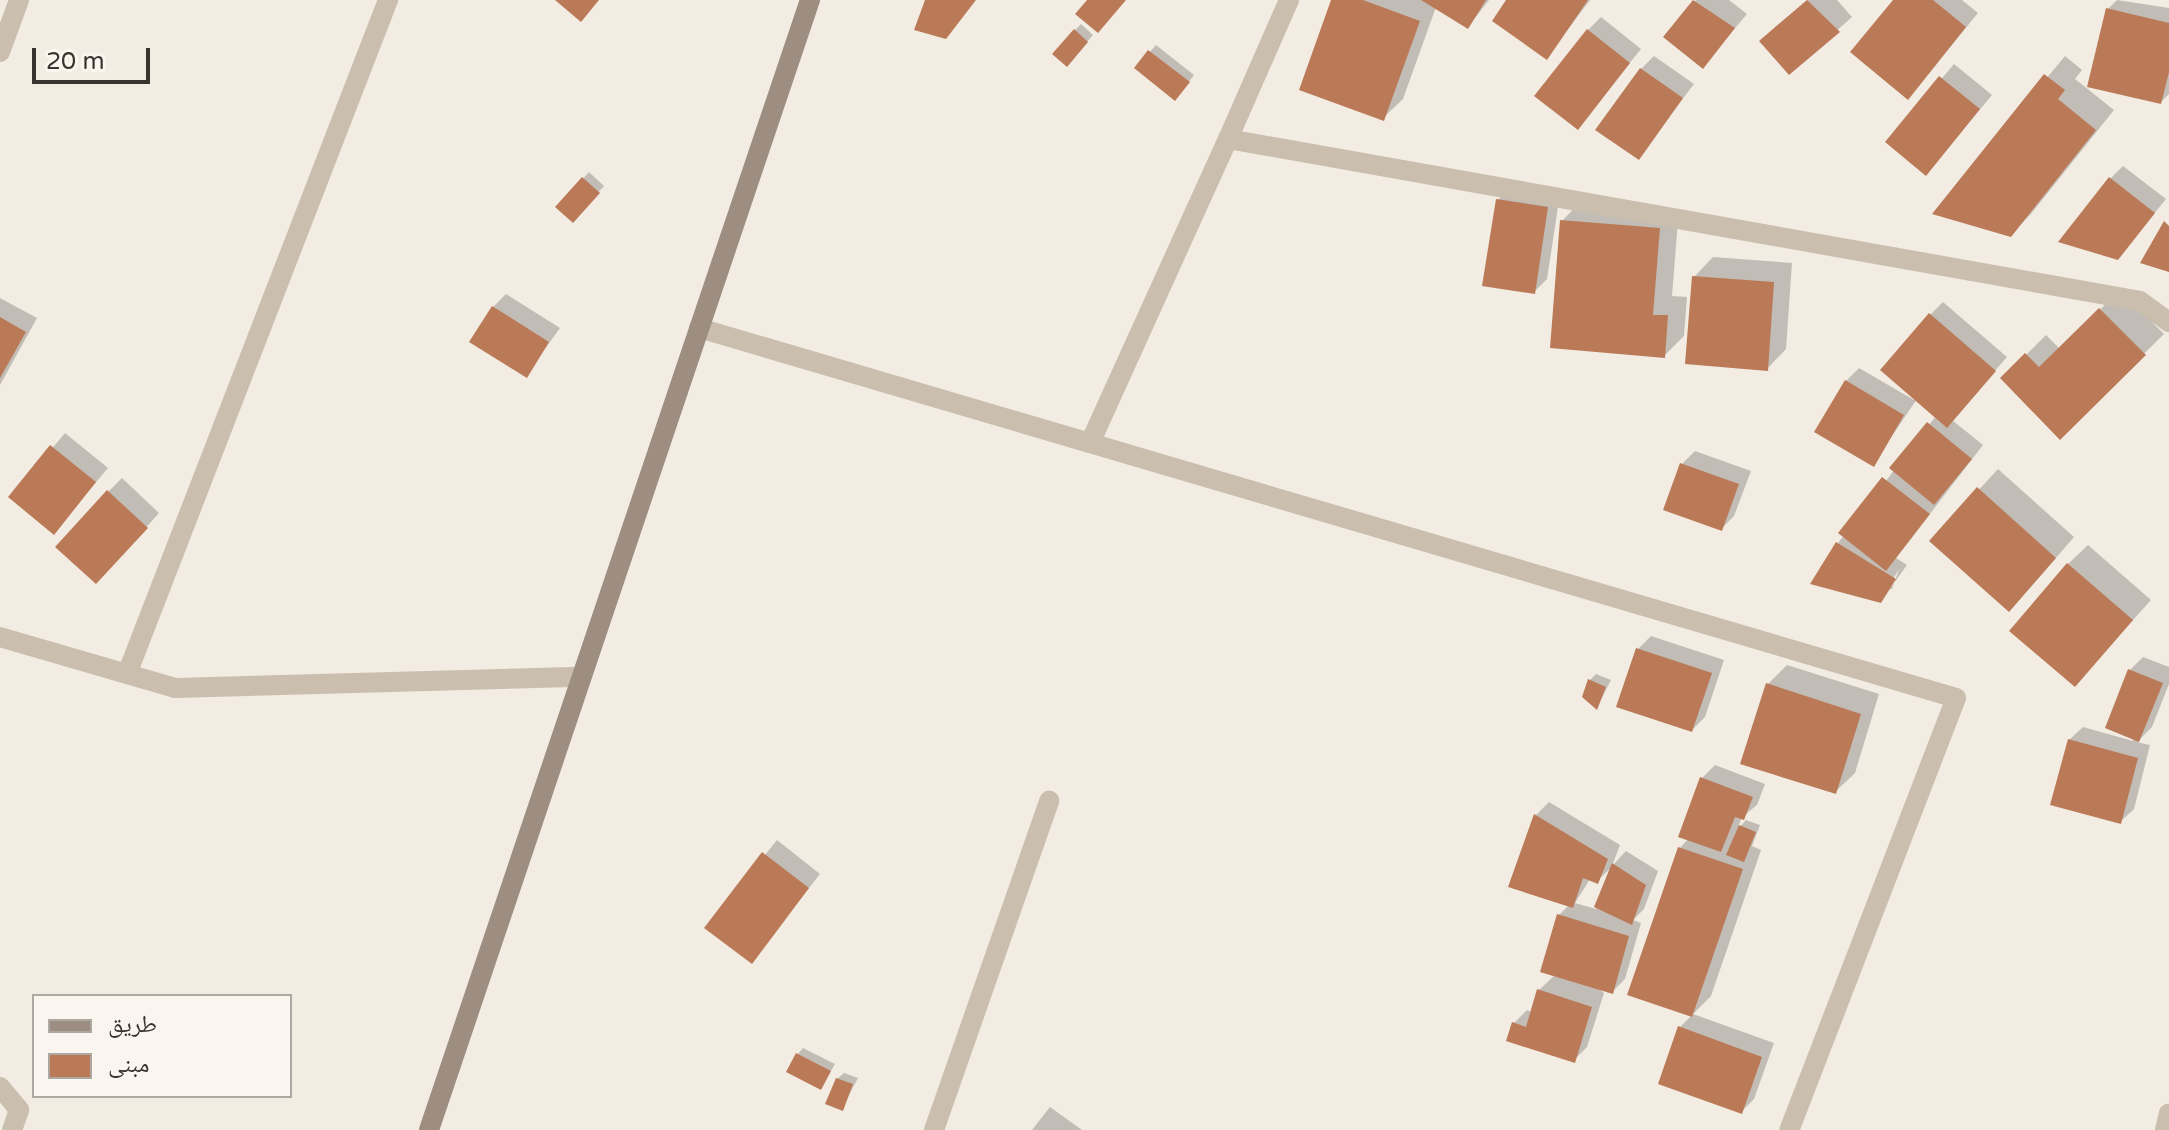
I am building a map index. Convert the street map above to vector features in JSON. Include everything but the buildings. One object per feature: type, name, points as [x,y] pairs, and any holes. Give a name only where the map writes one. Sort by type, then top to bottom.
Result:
[{"type":"street","points":[[0,52],[19,0]]},
{"type":"street","points":[[127,674],[388,0]]},
{"type":"street","points":[[429,1130],[810,0]]},
{"type":"street","points":[[1090,443],[1289,0]]},
{"type":"street","points":[[1228,139],[2140,301],[2169,322]]},
{"type":"street","points":[[699,328],[1956,698],[1789,1130]]},
{"type":"street","points":[[0,637],[176,688],[581,677]]},
{"type":"street","points":[[934,1130],[1049,801]]},
{"type":"street","points":[[0,1087],[19,1110],[12,1130]]},
{"type":"street","points":[[2165,1130],[2169,1113]]}]
